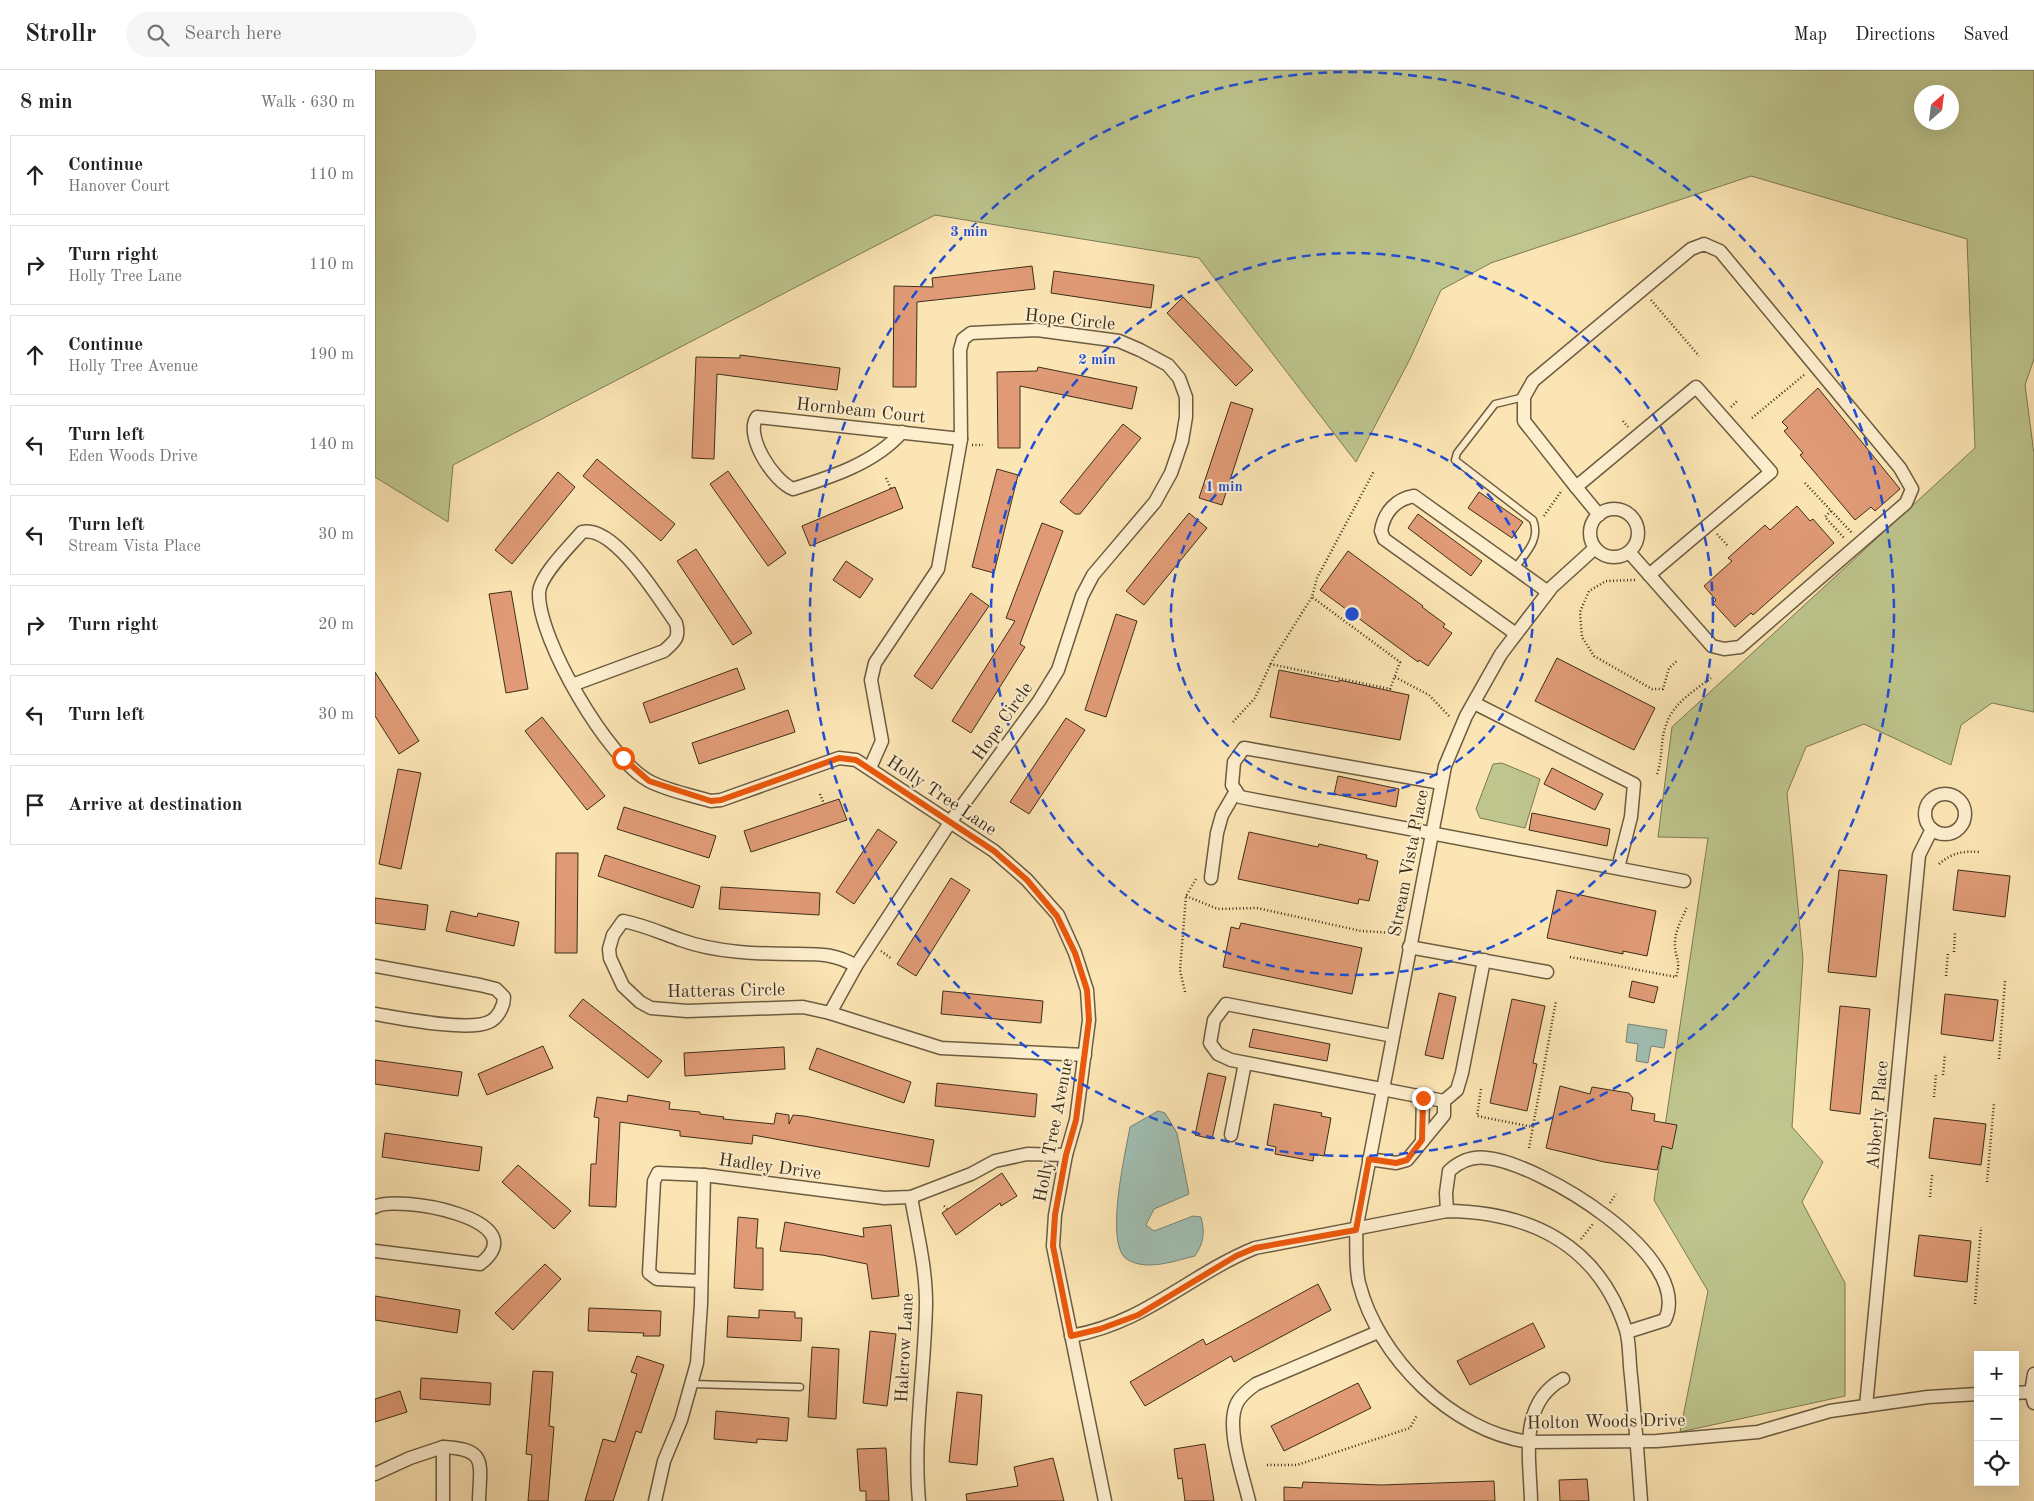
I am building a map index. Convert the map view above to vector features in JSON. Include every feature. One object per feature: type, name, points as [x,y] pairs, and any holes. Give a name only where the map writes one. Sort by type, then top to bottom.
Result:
[{"type":"street","points":[[1599,515],[1525,421],[1524,397],[1533,381],[1691,249],[1704,244],[1713,246],[1819,370],[1899,468],[1912,489],[1906,503],[1857,539],[1740,647],[1724,649],[1712,646],[1643,578],[1629,552]]},
{"type":"street","name":"Hope Circle","points":[[829,1013],[856,966],[951,821],[1027,717],[1057,670],[1082,596],[1093,575],[1155,502],[1171,473],[1182,441],[1186,416],[1186,397],[1179,378],[1168,365],[1119,340],[1037,330],[971,333],[963,339],[960,350],[961,439],[938,569],[875,663],[871,680],[882,741],[870,768]]},
{"type":"street","points":[[1576,487],[1696,387],[1771,472],[1643,578]]},
{"type":"street","name":"Hornbeam Court","points":[[902,432],[889,447],[878,455],[793,489],[779,481],[753,438],[753,422],[757,416],[902,432],[961,439]]},
{"type":"street","points":[[1516,634],[1384,539],[1381,531],[1382,523],[1393,506],[1402,498],[1415,496],[1548,592]]},
{"type":"street","points":[[1613,509],[1620,510],[1633,518],[1637,525],[1637,540],[1629,552],[1612,557],[1595,548],[1592,541],[1591,527],[1599,515],[1613,509]]},
{"type":"street","name":"Holly Tree Lane","points":[[572,685],[664,651],[676,641],[679,634],[676,623],[636,567],[601,534],[591,530],[582,532],[544,578],[538,593],[545,628],[572,685],[581,703],[623,758],[649,781],[703,798],[721,800],[839,758],[856,760],[994,851],[1027,880],[1057,916]]},
{"type":"street","name":"Stream Vista Place","points":[[1356,1230],[1445,766],[1474,703],[1501,654],[1548,592],[1595,548]]},
{"type":"street","points":[[1474,703],[1634,784],[1631,817],[1618,868]]},
{"type":"street","points":[[1441,783],[1244,748],[1235,762],[1232,785],[1240,797],[1684,881]]},
{"type":"street","points":[[1211,878],[1217,833],[1222,815],[1236,791]]},
{"type":"street","name":"Abberly Place","points":[[1866,1406],[1919,855],[1932,830]]},
{"type":"street","name":"Holly Tree Avenue","points":[[1057,916],[1075,953],[1087,990],[1089,1020],[1076,1120],[1066,1155],[1055,1215],[1053,1246],[1105,1501]]},
{"type":"street","name":"Hatteras Circle","points":[[856,966],[841,957],[818,953],[754,953],[715,948],[682,941],[645,925],[623,921],[613,935],[609,949],[615,972],[623,986],[651,1008],[687,1011],[803,1007],[829,1013],[941,1048],[1085,1055]]},
{"type":"street","points":[[1409,947],[1547,972]]},
{"type":"street","points":[[1393,1036],[1226,1004],[1214,1020],[1210,1043],[1218,1054],[1245,1062],[1444,1101],[1457,1090],[1462,1073],[1484,960]]},
{"type":"street","points":[[375,966],[496,990],[504,997],[504,1004],[501,1010],[489,1022],[465,1026],[375,1014]]},
{"type":"street","points":[[1231,1135],[1245,1062]]},
{"type":"street","points":[[1422,1140],[1423,1098]]},
{"type":"street","points":[[1369,1159],[1396,1163],[1407,1160],[1444,1116],[1444,1101]]},
{"type":"street","name":"Hadley Drive","points":[[655,1501],[664,1461],[681,1420],[697,1363],[704,1175],[840,1194],[884,1198],[911,1197],[971,1174],[995,1161],[1027,1154],[1066,1155]]},
{"type":"street","points":[[1447,1211],[1446,1193],[1449,1171],[1466,1159],[1487,1158],[1508,1163],[1559,1185],[1611,1218],[1641,1246],[1669,1291],[1671,1308],[1665,1320],[1627,1332]]},
{"type":"street","points":[[701,1281],[657,1279],[649,1273],[654,1181],[657,1173],[704,1175]]},
{"type":"street","name":"Halcrow Lane","points":[[911,1197],[922,1260],[926,1301],[916,1465],[919,1501]]},
{"type":"street","points":[[375,1207],[392,1203],[452,1211],[474,1220],[487,1230],[494,1240],[493,1249],[489,1257],[480,1264],[375,1252]]},
{"type":"street","points":[[1071,1336],[1100,1329],[1138,1315],[1229,1260],[1255,1248],[1447,1211],[1477,1211],[1517,1220],[1543,1230],[1567,1244],[1597,1273],[1612,1297],[1627,1332],[1641,1501]]},
{"type":"street","name":"Holton Woods Drive","points":[[1356,1230],[1358,1282],[1378,1332],[1416,1383],[1453,1412],[1509,1439],[1529,1442],[1637,1442],[1758,1432],[1830,1411],[1928,1397],[1974,1394]]},
{"type":"street","points":[[1249,1501],[1231,1422],[1237,1403],[1243,1395],[1256,1384],[1378,1332]]},
{"type":"street","points":[[2019,1394],[2033,1397],[2034,1374]]},
{"type":"street","points":[[1531,1501],[1529,1442],[1534,1408],[1545,1390],[1563,1379]]},
{"type":"street","points":[[443,1447],[443,1501]]},
{"type":"street","points":[[375,1474],[410,1458],[443,1447],[465,1448],[475,1453],[480,1461],[479,1501]]},
{"type":"lane","points":[[1515,568],[1535,540],[1537,529],[1533,520],[1455,460],[1457,453],[1495,404],[1524,397]]},
{"type":"lane","points":[[691,1384],[800,1387]]},
{"type":"path","points":[[1642,290],[1699,356]]},
{"type":"path","points":[[1752,418],[1803,374],[1810,376],[1819,370]]},
{"type":"path","points":[[1233,722],[1255,698],[1271,664],[1312,597],[1317,578],[1374,471]]},
{"type":"path","points":[[886,478],[891,489]]},
{"type":"path","points":[[1805,483],[1831,511],[1857,539],[1847,542],[1825,517],[1831,511]]},
{"type":"path","points":[[1544,516],[1562,490]]},
{"type":"path","points":[[1643,578],[1606,581],[1589,591],[1580,612],[1582,637],[1594,656],[1652,689],[1663,689],[1669,668],[1677,660]]},
{"type":"path","points":[[1271,664],[1390,689],[1400,662],[1312,597]]},
{"type":"path","points":[[1395,678],[1429,695],[1449,716]]},
{"type":"path","points":[[1657,774],[1661,764],[1666,725],[1681,700],[1711,678]]},
{"type":"path","points":[[820,794],[824,804]]},
{"type":"path","points":[[1939,864],[1950,854],[1963,850],[1981,852]]},
{"type":"path","points":[[1185,992],[1180,970],[1186,896],[1196,879]]},
{"type":"path","points":[[1186,896],[1217,909],[1257,908],[1361,931],[1394,934]]},
{"type":"path","points":[[1570,956],[1676,977],[1680,964],[1675,946],[1679,926],[1687,907]]},
{"type":"path","points":[[1954,952],[1955,931]]},
{"type":"path","points":[[1946,976],[1948,952]]},
{"type":"path","points":[[887,954],[892,959]]},
{"type":"path","points":[[1999,1059],[2005,981]]},
{"type":"path","points":[[1529,1148],[1555,1001]]},
{"type":"path","points":[[1943,1075],[1945,1054]]},
{"type":"path","points":[[1934,1096],[1936,1074]]},
{"type":"path","points":[[1481,1089],[1477,1116],[1533,1127]]},
{"type":"path","points":[[1987,1182],[1994,1103]]},
{"type":"path","points":[[1930,1197],[1932,1175]]},
{"type":"path","points":[[1609,1204],[1616,1194]]},
{"type":"path","points":[[944,1206],[947,1209]]},
{"type":"path","points":[[1580,1240],[1597,1219]]},
{"type":"path","points":[[1975,1304],[1981,1227]]},
{"type":"path","points":[[1267,1465],[1297,1465],[1410,1428],[1417,1415]]},
{"type":"green space","points":[[375,70],[2034,70],[2034,359],[2025,385],[2034,454],[2034,712],[1992,703],[1961,725],[1951,765],[1864,724],[1806,747],[1787,793],[1803,959],[1792,1127],[1823,1162],[1802,1202],[1845,1283],[1845,1396],[1680,1432],[1708,1291],[1654,1200],[1708,838],[1658,837],[1672,727],[1975,448],[1967,239],[1751,176],[1491,263],[1441,290],[1410,359],[1356,462],[1199,258],[935,215],[453,465],[448,522],[375,477]]},
{"type":"green space","points":[[1502,763],[1540,779],[1525,828],[1480,818],[1476,809],[1493,764]]},
{"type":"shaded area","points":[[1628,1024],[1667,1030],[1664,1048],[1651,1046],[1648,1063],[1636,1061],[1638,1044],[1626,1042]]},
{"type":"shaded area","points":[[1158,1111],[1165,1113],[1177,1133],[1189,1194],[1154,1209],[1146,1225],[1154,1231],[1193,1216],[1201,1217],[1203,1237],[1195,1256],[1161,1264],[1144,1265],[1128,1260],[1121,1251],[1117,1237],[1118,1197],[1130,1127]]},
{"type":"building","points":[[1032,266],[1035,289],[917,302],[916,387],[893,387],[894,286],[933,287],[932,278]]},
{"type":"building","points":[[1054,271],[1154,285],[1151,308],[1051,293]]},
{"type":"building","points":[[1183,297],[1253,370],[1236,386],[1167,313]]},
{"type":"building","points":[[740,355],[840,368],[837,390],[717,374],[714,459],[692,458],[696,357],[740,358]]},
{"type":"building","points":[[1038,367],[1137,387],[1132,409],[1020,386],[1020,448],[998,448],[997,372],[1037,371]]},
{"type":"building","points":[[1818,388],[1900,489],[1875,511],[1871,507],[1855,520],[1800,455],[1803,453],[1784,431],[1788,428],[1782,422]]},
{"type":"building","points":[[1231,402],[1253,409],[1222,505],[1199,498]]},
{"type":"building","points":[[1123,424],[1141,438],[1080,514],[1075,514],[1060,502]]},
{"type":"building","points":[[597,459],[675,524],[661,541],[583,476]]},
{"type":"building","points":[[997,469],[1018,475],[994,573],[972,567]]},
{"type":"building","points":[[728,471],[786,553],[768,566],[710,484]]},
{"type":"building","points":[[558,472],[575,487],[512,564],[495,550]]},
{"type":"building","points":[[895,487],[903,508],[810,546],[802,526]]},
{"type":"building","points":[[1479,492],[1523,522],[1512,538],[1468,508]]},
{"type":"building","points":[[1797,506],[1810,521],[1813,519],[1834,543],[1753,615],[1751,613],[1735,627],[1713,603],[1716,600],[1704,586],[1732,561],[1728,558],[1765,525],[1770,530]]},
{"type":"building","points":[[1189,513],[1207,528],[1144,605],[1126,591]]},
{"type":"building","points":[[1418,514],[1482,561],[1471,576],[1408,528]]},
{"type":"building","points":[[1042,523],[1063,531],[1020,644],[1025,647],[971,733],[952,721],[1015,621],[1006,618]]},
{"type":"building","points":[[696,549],[752,633],[733,645],[677,561]]},
{"type":"building","points":[[1348,551],[1423,606],[1445,624],[1443,627],[1452,633],[1428,666],[1419,660],[1418,662],[1320,590]]},
{"type":"building","points":[[846,561],[873,579],[860,598],[833,580]]},
{"type":"building","points":[[511,591],[528,689],[506,693],[489,594]]},
{"type":"building","points":[[971,593],[989,606],[932,689],[914,676]]},
{"type":"building","points":[[1116,614],[1137,621],[1106,717],[1085,710]]},
{"type":"building","points":[[1557,658],[1655,708],[1634,750],[1535,701]]},
{"type":"building","points":[[737,668],[745,689],[650,723],[643,703]]},
{"type":"building","points":[[1279,670],[1339,682],[1339,680],[1409,695],[1400,740],[1270,717]]},
{"type":"building","points":[[375,672],[419,741],[399,754],[375,716]]},
{"type":"building","points":[[788,710],[795,732],[699,764],[692,743]]},
{"type":"building","points":[[542,717],[605,796],[587,810],[525,731]]},
{"type":"building","points":[[1066,718],[1085,730],[1029,814],[1010,802]]},
{"type":"building","points":[[1552,768],[1603,794],[1595,810],[1544,784]]},
{"type":"building","points":[[398,769],[421,773],[401,869],[379,864]]},
{"type":"building","points":[[1338,776],[1399,789],[1396,807],[1334,794]]},
{"type":"building","points":[[839,799],[847,820],[751,852],[744,831]]},
{"type":"building","points":[[624,807],[716,836],[709,858],[617,829]]},
{"type":"building","points":[[1532,813],[1610,829],[1607,846],[1529,830]]},
{"type":"building","points":[[878,829],[897,842],[854,904],[836,892]]},
{"type":"building","points":[[1249,832],[1318,847],[1319,844],[1367,855],[1366,858],[1378,861],[1369,901],[1359,899],[1358,904],[1238,879]]},
{"type":"building","points":[[556,853],[578,853],[577,953],[555,953]]},
{"type":"building","points":[[605,855],[700,886],[693,908],[598,876]]},
{"type":"building","points":[[1839,870],[1887,875],[1876,977],[1828,972]]},
{"type":"building","points":[[1958,870],[2010,876],[2005,917],[1953,910]]},
{"type":"building","points":[[951,878],[970,890],[916,976],[897,964]]},
{"type":"building","points":[[721,887],[820,893],[819,915],[719,909]]},
{"type":"building","points":[[1557,890],[1656,911],[1647,956],[1623,951],[1623,954],[1547,938]]},
{"type":"building","points":[[375,898],[428,905],[425,930],[375,923]]},
{"type":"building","points":[[451,911],[477,917],[478,913],[519,922],[514,946],[446,931]]},
{"type":"building","points":[[1241,923],[1362,948],[1352,994],[1223,967],[1231,927],[1239,929]]},
{"type":"building","points":[[1632,981],[1658,987],[1654,1003],[1629,997]]},
{"type":"building","points":[[943,991],[1043,1001],[1041,1023],[941,1014]]},
{"type":"building","points":[[1439,993],[1456,997],[1443,1059],[1425,1055]]},
{"type":"building","points":[[1945,994],[1998,1000],[1993,1041],[1941,1034]]},
{"type":"building","points":[[583,999],[662,1061],[648,1078],[569,1016]]},
{"type":"building","points":[[1512,999],[1545,1006],[1533,1063],[1537,1064],[1527,1111],[1490,1103]]},
{"type":"building","points":[[1840,1006],[1870,1009],[1860,1114],[1830,1110]]},
{"type":"building","points":[[1253,1029],[1330,1044],[1327,1061],[1249,1047]]},
{"type":"building","points":[[543,1046],[553,1068],[487,1095],[478,1074]]},
{"type":"building","points":[[784,1047],[785,1069],[685,1076],[684,1053]]},
{"type":"building","points":[[817,1048],[911,1082],[904,1103],[809,1069]]},
{"type":"building","points":[[375,1060],[462,1072],[458,1096],[375,1084]]},
{"type":"building","points":[[1208,1073],[1226,1077],[1212,1139],[1195,1135]]},
{"type":"building","points":[[937,1083],[1037,1094],[1035,1117],[935,1106]]},
{"type":"building","points":[[1560,1086],[1590,1094],[1592,1087],[1629,1093],[1633,1098],[1631,1110],[1655,1114],[1654,1121],[1677,1125],[1672,1149],[1662,1146],[1657,1170],[1604,1162],[1546,1148]]},
{"type":"building","points":[[628,1095],[670,1102],[669,1109],[700,1112],[700,1114],[724,1117],[723,1119],[774,1124],[776,1113],[789,1115],[789,1124],[793,1115],[804,1116],[934,1140],[929,1167],[753,1135],[752,1144],[680,1136],[680,1131],[620,1122],[616,1207],[589,1206],[591,1164],[596,1164],[599,1118],[594,1117],[597,1097],[627,1102]]},
{"type":"building","points":[[1274,1104],[1322,1113],[1321,1116],[1331,1118],[1324,1156],[1314,1154],[1313,1161],[1275,1154],[1276,1147],[1267,1145]]},
{"type":"building","points":[[1934,1118],[1986,1124],[1981,1165],[1929,1158]]},
{"type":"building","points":[[385,1133],[482,1147],[479,1171],[382,1157]]},
{"type":"building","points":[[518,1165],[571,1211],[554,1229],[502,1182]]},
{"type":"building","points":[[1002,1173],[1017,1196],[1001,1206],[1000,1203],[956,1235],[942,1213]]},
{"type":"building","points":[[738,1217],[758,1219],[756,1248],[763,1248],[763,1290],[734,1288]]},
{"type":"building","points":[[785,1222],[864,1237],[863,1228],[891,1225],[899,1296],[872,1299],[867,1264],[822,1255],[780,1251]]},
{"type":"building","points":[[1919,1235],[1971,1241],[1967,1282],[1914,1276]]},
{"type":"building","points":[[545,1264],[561,1279],[513,1330],[495,1313]]},
{"type":"building","points":[[1318,1284],[1331,1310],[1234,1362],[1231,1356],[1145,1406],[1130,1382],[1203,1339],[1206,1345]]},
{"type":"building","points":[[375,1296],[460,1310],[457,1333],[375,1320]]},
{"type":"building","points":[[589,1308],[661,1311],[660,1336],[643,1336],[644,1333],[588,1331]]},
{"type":"building","points":[[759,1310],[795,1312],[795,1318],[802,1318],[801,1341],[727,1337],[728,1316],[759,1318]]},
{"type":"building","points":[[1533,1323],[1545,1347],[1470,1385],[1457,1361]]},
{"type":"building","points":[[870,1331],[896,1334],[887,1406],[863,1403]]},
{"type":"building","points":[[812,1347],[839,1349],[836,1419],[808,1417]]},
{"type":"building","points":[[637,1356],[664,1365],[641,1433],[636,1431],[613,1501],[585,1501],[603,1439],[615,1442],[637,1374],[631,1372]]},
{"type":"building","points":[[533,1371],[553,1372],[549,1426],[554,1427],[548,1501],[528,1501],[532,1455],[526,1454]]},
{"type":"building","points":[[421,1378],[491,1383],[490,1405],[420,1399]]},
{"type":"building","points":[[1358,1383],[1371,1408],[1284,1451],[1271,1426]]},
{"type":"building","points":[[400,1391],[407,1412],[375,1422],[375,1399]]},
{"type":"building","points":[[957,1392],[982,1395],[977,1465],[949,1462]]},
{"type":"building","points":[[716,1411],[789,1418],[787,1441],[757,1439],[757,1443],[714,1439]]},
{"type":"building","points":[[1205,1444],[1214,1501],[1185,1501],[1182,1478],[1178,1479],[1174,1449]]},
{"type":"building","points":[[886,1448],[889,1501],[866,1501],[866,1491],[860,1491],[857,1449]]},
{"type":"building","points":[[1053,1458],[1064,1501],[967,1501],[966,1494],[1018,1486],[1014,1467]]},
{"type":"building","points":[[1587,1479],[1589,1501],[1560,1501],[1559,1480]]},
{"type":"building","points":[[1494,1481],[1495,1501],[1284,1501],[1284,1487],[1302,1488],[1303,1482],[1381,1485]]},
{"type":"route","points":[[623,758],[649,781],[711,801],[721,800],[839,758],[856,760],[994,851],[1027,880],[1057,916],[1075,953],[1087,990],[1089,1020],[1080,1095],[1055,1215],[1053,1246],[1071,1336],[1100,1329],[1138,1315],[1236,1256],[1255,1248],[1356,1230],[1369,1159],[1396,1163],[1407,1160],[1422,1140],[1423,1098]]}]
